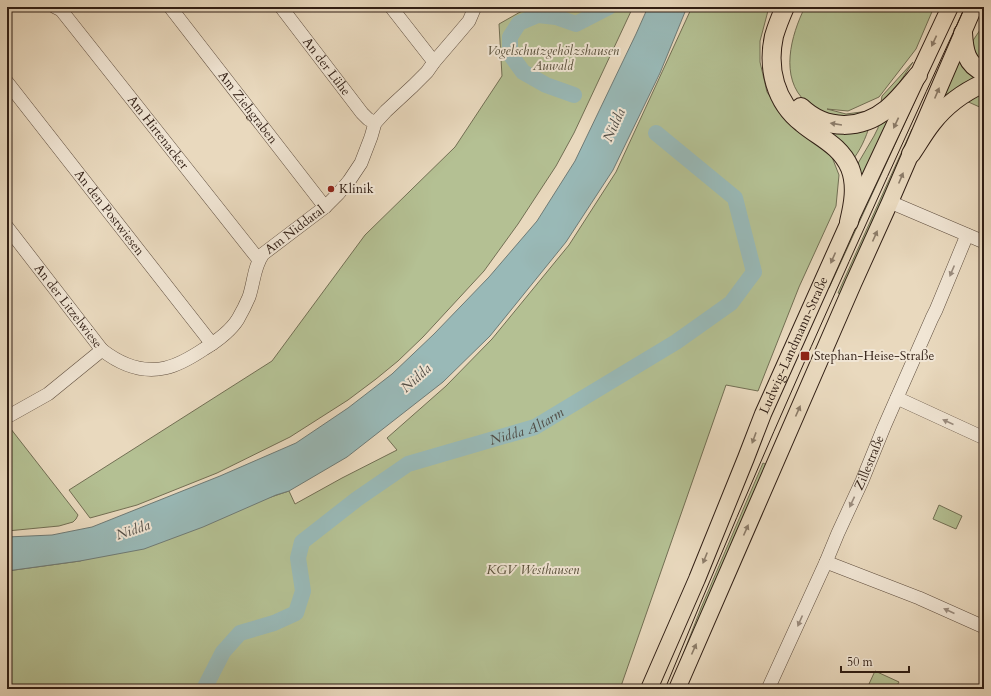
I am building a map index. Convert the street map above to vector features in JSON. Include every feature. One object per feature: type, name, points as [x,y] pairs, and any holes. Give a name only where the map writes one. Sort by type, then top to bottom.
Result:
[{"type":"highway","points":[[785,7],[777,26],[773,42],[772,58],[774,80],[783,103],[794,116],[802,124],[829,141],[846,161],[850,169],[854,190],[853,202],[848,222]]},
{"type":"highway","points":[[798,7],[785,39],[783,59],[784,75],[789,90],[797,103],[808,114],[819,120],[845,126],[873,118],[887,108],[918,75]]},
{"type":"highway","points":[[963,33],[964,47],[969,60],[977,68],[984,72]]},
{"type":"highway","points":[[911,154],[932,123],[944,110],[958,98],[984,83]]},
{"type":"main road","name":"Ludwig-Landmann-Straße","points":[[649,689],[700,572],[763,414],[848,222],[950,7]]},
{"type":"main road","points":[[681,688],[850,291],[973,9]]},
{"type":"street","name":"Am Hirtenacker","points":[[55,7],[61,10],[258,260]]},
{"type":"street","name":"Am Ziehgraben","points":[[170,7],[325,207]]},
{"type":"street","name":"An der Lühe","points":[[281,7],[362,113],[375,123]]},
{"type":"street","points":[[391,7],[434,62]]},
{"type":"street","name":"Am Niddatal","points":[[102,350],[112,358],[124,364],[142,369],[154,370],[173,366],[197,354],[227,332],[237,320],[248,298],[258,260],[267,251],[325,207],[338,194],[361,163],[375,123],[427,72],[469,21],[475,7]]},
{"type":"street","name":"An den Postwiesen","points":[[7,82],[212,344]]},
{"type":"street","points":[[890,202],[984,242]]},
{"type":"street","name":"An der Litzelwiese","points":[[7,227],[102,350],[48,394],[7,417]]},
{"type":"street","name":"Zillestraße","points":[[768,689],[862,481],[967,235]]},
{"type":"street","points":[[897,398],[984,438]]},
{"type":"street","points":[[826,562],[919,598],[984,627]]},
{"type":"green space","name":"Vogelschutzgehölzshausen Auwald","points":[[529,7],[633,7],[574,133],[556,166],[518,224],[484,271],[423,337],[398,361],[348,400],[290,437],[217,473],[137,505],[90,518],[69,490],[272,361],[365,235],[455,147],[502,76],[499,24]]},
{"type":"green space","name":"KGV Westhausen","points":[[692,7],[769,7],[760,41],[760,62],[767,92],[773,101],[830,152],[839,175],[836,206],[799,287],[758,391],[726,385],[620,689],[7,689],[7,571],[80,561],[289,491],[295,504],[397,450],[387,438],[446,386],[492,339],[569,245],[616,172]]},
{"type":"green space","points":[[789,7],[793,7],[784,30],[779,54],[779,70],[786,95],[802,114],[823,126],[836,129],[852,129],[870,124],[862,144],[851,162],[845,152],[833,140],[796,114],[789,106],[780,89],[777,80],[775,51],[782,23]]},
{"type":"green space","points":[[805,7],[934,7],[916,49],[879,97],[848,111],[827,109],[846,114],[869,111],[858,117],[836,118],[808,103],[798,92],[792,81],[790,56],[792,43],[795,30]]},
{"type":"green space","points":[[984,24],[984,66],[976,58],[972,42]]},
{"type":"green space","points":[[961,49],[984,75],[938,110]]},
{"type":"green space","points":[[913,62],[890,97],[880,108],[882,96]]},
{"type":"green space","points":[[927,73],[914,103],[829,288],[826,286]]},
{"type":"green space","points":[[984,88],[984,109],[964,100]]},
{"type":"green space","points":[[892,110],[860,189],[857,165],[878,128],[879,120]]},
{"type":"green space","points":[[912,129],[914,130],[841,294],[838,293]]},
{"type":"green space","points":[[7,424],[78,515],[73,522],[59,526],[7,531]]},
{"type":"green space","points":[[763,463],[767,465],[683,664],[680,662],[701,608]]},
{"type":"green space","points":[[939,505],[962,516],[956,529],[933,519]]},
{"type":"green space","points":[[875,671],[899,682],[895,689],[880,689],[869,684]]},
{"type":"water","name":"Nidda","points":[[648,7],[687,7],[660,73],[613,170],[566,242],[490,336],[443,382],[347,457],[289,491],[276,495],[203,527],[144,549],[80,561],[7,571],[7,537],[52,535],[92,527],[220,476],[296,443],[348,408],[392,374],[434,334],[489,277],[537,221],[575,161]]},
{"type":"waterway","name":"Nidda Altarm","points":[[574,95],[546,85],[523,72],[510,54],[510,37],[519,23],[538,15],[556,17],[576,24],[609,7]]},
{"type":"waterway","name":"Nidda Altarm","points":[[204,689],[223,652],[240,633],[274,623],[296,613],[303,591],[298,558],[302,542],[357,499],[408,464],[535,427],[676,342],[731,303],[754,272],[735,198],[656,133]]},
{"type":"tram line","points":[[665,689],[811,346],[965,7]]},
{"type":"place","name":"Klinik","points":[[331,189]]},
{"type":"place","name":"Stephan-Heise-Straße","points":[[805,356]]}]
